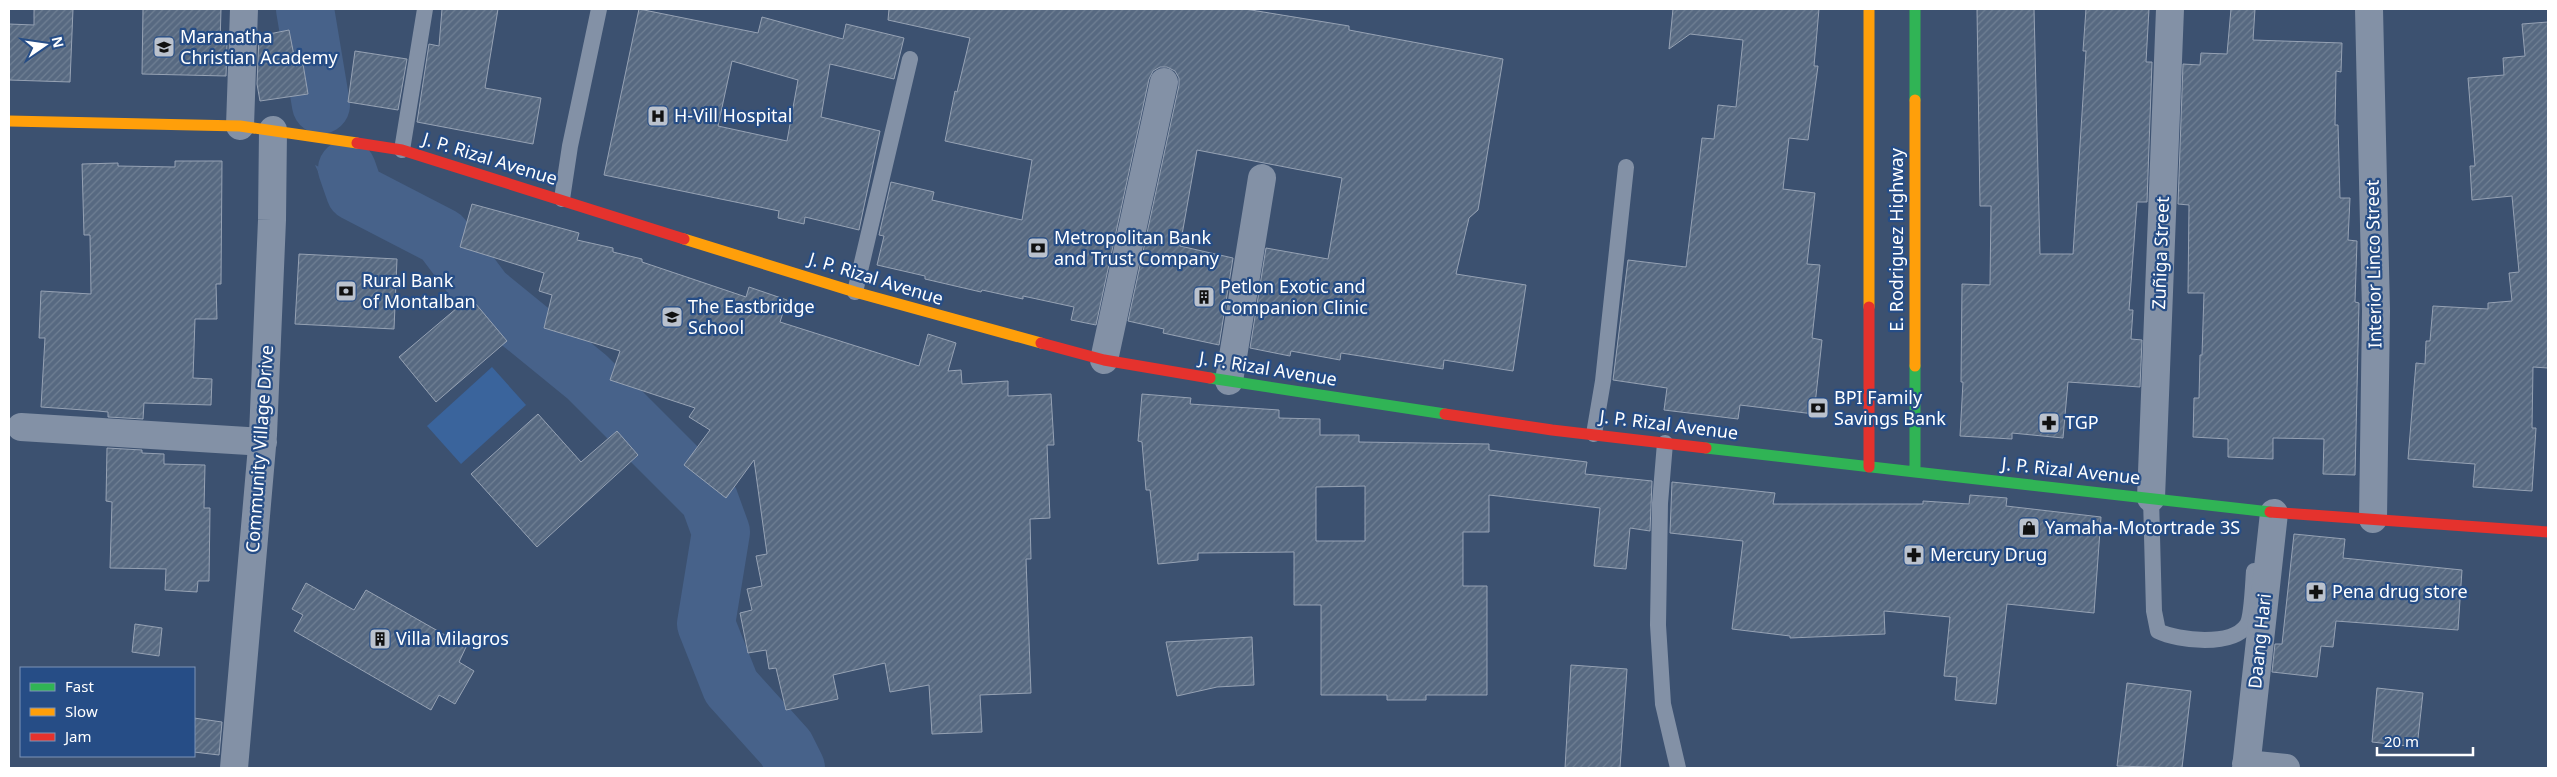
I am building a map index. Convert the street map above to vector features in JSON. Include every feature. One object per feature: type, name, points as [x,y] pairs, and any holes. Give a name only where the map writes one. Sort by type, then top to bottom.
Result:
[{"type":"main road","name":"E. Rodriguez Highway","points":[[1869,9],[1869,467]]},
{"type":"main road","name":"E. Rodriguez Highway","points":[[1915,9],[1915,472]]},
{"type":"main road","name":"J. P. Rizal Avenue","points":[[9,121],[240,126],[402,150],[855,292],[967,324],[1104,360],[1228,381],[1552,430],[1869,467],[2267,512],[2548,532]]},
{"type":"street","points":[[240,126],[244,9]]},
{"type":"street","name":"Zuñiga Street","points":[[2152,498],[2170,9]]},
{"type":"street","name":"Interior Linco Street","points":[[2369,9],[2376,311],[2374,520]]},
{"type":"street","points":[[1104,360],[1164,82]]},
{"type":"street","name":"Community Village Drive","points":[[234,768],[263,442],[272,220],[273,130]]},
{"type":"street","points":[[1228,381],[1262,178]]},
{"type":"street","points":[[21,427],[263,442]]},
{"type":"street","name":"Daang Hari","points":[[2246,766],[2267,512]]},
{"type":"street","points":[[2246,766],[2286,768]]},
{"type":"lane","points":[[402,150],[425,9]]},
{"type":"lane","points":[[562,199],[570,146],[599,9]]},
{"type":"lane","points":[[855,292],[910,59]]},
{"type":"lane","points":[[1594,434],[1603,381],[1626,167]]},
{"type":"lane","points":[[1665,443],[1660,503],[1658,624],[1663,704],[1678,768]]},
{"type":"lane","points":[[2152,498],[2154,611],[2158,631],[2172,637],[2222,640],[2239,633],[2248,624],[2267,512]]},
{"type":"shaded area","points":[[492,367],[526,405],[461,464],[427,426]]},
{"type":"water","points":[[315,165],[385,199],[421,204],[409,223],[347,206],[326,189]]},
{"type":"building","points":[[34,9],[73,9],[70,82],[9,80],[9,24],[34,25]]},
{"type":"building","points":[[143,9],[221,9],[220,45],[227,43],[226,76],[142,74]]},
{"type":"building","points":[[442,9],[498,9],[485,88],[541,98],[533,144],[417,122],[429,44],[439,46]]},
{"type":"building","points":[[639,9],[758,33],[762,17],[843,39],[846,24],[904,38],[894,79],[830,64],[821,117],[880,131],[859,230],[805,217],[804,224],[778,218],[779,211],[604,175]],"holes":[[[732,61],[798,80],[787,141],[718,126]]]},
{"type":"building","points":[[889,9],[1245,9],[1349,26],[1349,30],[1503,59],[1478,210],[1469,218],[1456,274],[1526,285],[1513,371],[1444,360],[1443,369],[1341,353],[1340,360],[1291,351],[1290,356],[1250,348],[1266,248],[1328,259],[1342,178],[1197,150],[1180,246],[1233,258],[1219,345],[1163,333],[1164,329],[1128,321],[1179,85],[1179,78],[1175,71],[1167,67],[1160,67],[1153,71],[1149,79],[1096,325],[1071,320],[1074,307],[1023,296],[1023,299],[982,290],[981,292],[877,265],[884,236],[879,235],[891,182],[934,192],[932,200],[1022,220],[1032,160],[945,141],[955,91],[957,92],[970,38],[888,20]]},
{"type":"building","points":[[1673,9],[1819,9],[1814,66],[1818,66],[1808,140],[1789,138],[1783,189],[1815,193],[1807,264],[1820,265],[1812,338],[1822,340],[1814,414],[1740,405],[1738,419],[1664,410],[1667,388],[1613,380],[1628,260],[1686,267],[1702,138],[1714,139],[1718,105],[1736,107],[1743,40],[1690,34],[1669,49]]},
{"type":"building","points":[[1977,9],[2034,9],[2040,254],[2073,254],[2086,51],[2083,51],[2086,9],[2149,9],[2146,62],[2152,62],[2147,202],[2137,202],[2129,310],[2133,310],[2131,339],[2142,340],[2140,387],[2068,382],[2063,438],[2012,433],[2012,439],[1960,436],[1963,382],[1961,382],[1962,284],[1990,285],[1991,206],[1980,206]]},
{"type":"building","points":[[2231,9],[2255,9],[2253,40],[2342,43],[2341,72],[2336,71],[2335,125],[2338,125],[2340,198],[2350,198],[2348,240],[2357,241],[2355,302],[2359,303],[2355,475],[2323,474],[2324,439],[2273,438],[2273,459],[2228,457],[2228,439],[2193,437],[2194,398],[2199,398],[2204,293],[2188,293],[2189,205],[2178,204],[2183,64],[2200,65],[2201,53],[2227,54]]},
{"type":"building","points":[[2548,22],[2548,368],[2533,367],[2532,428],[2536,428],[2532,491],[2473,487],[2475,464],[2408,459],[2416,363],[2425,364],[2426,341],[2430,341],[2433,306],[2488,309],[2488,303],[2512,301],[2509,273],[2519,272],[2512,196],[2472,200],[2470,166],[2475,166],[2468,78],[2504,75],[2503,58],[2525,56],[2522,24]]},
{"type":"building","points":[[289,30],[296,66],[303,64],[308,94],[260,101],[257,84],[259,36]]},
{"type":"building","points":[[355,51],[407,59],[398,110],[348,102]]},
{"type":"building","points":[[175,161],[222,161],[221,284],[216,284],[217,319],[195,319],[193,378],[212,379],[211,405],[144,403],[143,419],[108,417],[108,412],[41,407],[45,338],[39,338],[41,291],[91,294],[90,235],[84,235],[82,164],[118,163],[118,166],[175,167]]},
{"type":"building","points":[[472,204],[579,233],[577,240],[613,248],[613,252],[642,259],[642,262],[746,297],[749,287],[787,300],[780,322],[919,366],[928,334],[956,343],[948,371],[961,370],[962,384],[1008,381],[1008,396],[1051,394],[1054,445],[1047,445],[1050,518],[1030,519],[1031,559],[1026,559],[1031,693],[980,695],[982,732],[932,734],[929,685],[890,692],[885,663],[833,675],[838,699],[786,710],[776,668],[769,669],[766,650],[748,653],[740,613],[752,610],[747,589],[762,586],[756,556],[767,554],[754,460],[726,498],[684,465],[710,430],[689,417],[695,408],[610,380],[620,351],[544,328],[552,295],[539,291],[544,273],[460,247]]},
{"type":"building","name":"Rural Bank of Montalban","points":[[299,254],[397,259],[394,329],[295,324]]},
{"type":"building","points":[[470,297],[507,341],[436,402],[399,357]]},
{"type":"building","points":[[1142,394],[1191,398],[1190,404],[1279,410],[1279,418],[1320,419],[1320,435],[1359,435],[1359,442],[1489,444],[1489,450],[1587,462],[1585,474],[1652,481],[1650,531],[1630,528],[1626,569],[1594,566],[1600,508],[1489,495],[1489,532],[1463,532],[1463,586],[1487,586],[1487,695],[1426,695],[1426,700],[1387,700],[1387,695],[1321,695],[1321,605],[1294,605],[1294,552],[1198,553],[1198,560],[1158,564],[1150,490],[1146,490],[1142,442],[1138,441]],"holes":[[[1365,486],[1365,541],[1316,541],[1316,487]]]},
{"type":"building","points":[[538,414],[581,462],[617,431],[638,455],[537,547],[471,474]]},
{"type":"building","points":[[107,448],[142,450],[142,453],[164,454],[164,464],[205,465],[204,508],[210,508],[209,581],[198,581],[197,592],[165,590],[166,569],[110,568],[112,502],[106,501]]},
{"type":"building","points":[[1672,482],[1775,493],[1773,504],[1923,504],[1923,501],[1969,504],[1970,495],[2007,498],[2006,506],[2101,517],[2094,613],[2007,604],[1996,704],[1955,700],[1957,677],[1944,676],[1950,617],[1884,611],[1885,634],[1790,638],[1790,636],[1732,629],[1743,541],[1670,533]]},
{"type":"building","points":[[2294,534],[2345,539],[2343,558],[2462,570],[2458,630],[2336,621],[2333,647],[2321,646],[2317,677],[2272,672],[2275,644],[2282,644]]},
{"type":"building","name":"Villa Milagros","points":[[306,583],[354,610],[366,590],[466,647],[459,662],[474,671],[455,704],[439,695],[431,710],[294,631],[303,615],[292,609]]},
{"type":"building","points":[[135,624],[162,628],[159,656],[132,652]]},
{"type":"building","points":[[1252,637],[1254,685],[1217,687],[1177,696],[1166,642]]},
{"type":"building","points":[[1571,665],[1627,669],[1620,768],[1565,768]]},
{"type":"building","points":[[2127,683],[2191,691],[2182,768],[2117,766]]},
{"type":"building","points":[[2377,688],[2423,693],[2417,747],[2372,742]]},
{"type":"building","points":[[195,718],[222,722],[219,755],[195,752]]},
{"type":"waterway","points":[[305,9],[321,105]]},
{"type":"waterway","points":[[347,169],[355,192],[442,237],[484,293],[587,377],[709,499],[721,532],[706,624],[731,687],[786,748],[796,768]]},
{"type":"traffic: fast","points":[[1915,9],[1915,100]]},
{"type":"traffic: fast","points":[[1706,448],[1915,472],[1915,366]]},
{"type":"traffic: fast","points":[[1210,378],[1445,414]]},
{"type":"traffic: fast","points":[[1915,472],[2270,512]]},
{"type":"traffic: slow","points":[[1869,9],[1869,307]]},
{"type":"traffic: slow","points":[[1915,100],[1915,366]]},
{"type":"traffic: slow","points":[[9,121],[240,126],[357,143]]},
{"type":"traffic: slow","points":[[684,239],[855,292],[1041,343]]},
{"type":"traffic: jam","points":[[357,143],[402,150],[684,239]]},
{"type":"traffic: jam","points":[[1869,307],[1869,467]]},
{"type":"traffic: jam","points":[[1041,343],[1104,360],[1210,378]]},
{"type":"traffic: jam","points":[[1445,414],[1552,430],[1706,448]]},
{"type":"traffic: jam","points":[[2270,512],[2548,532]]},
{"type":"place","name":"Maranatha Christian Academy","points":[[164,47]]},
{"type":"place","name":"H-Vill Hospital","points":[[658,116]]},
{"type":"place","name":"Metropolitan Bank and Trust Company","points":[[1038,248]]},
{"type":"place","name":"Rural Bank of Montalban","points":[[346,291]]},
{"type":"place","name":"Petlon Exotic and Companion Clinic","points":[[1204,297]]},
{"type":"place","name":"The Eastbridge School","points":[[672,317]]},
{"type":"place","name":"BPI Family Savings Bank","points":[[1818,408]]},
{"type":"place","name":"TGP","points":[[2049,423]]},
{"type":"place","name":"Yamaha-Motortrade 3S","points":[[2029,528]]},
{"type":"place","name":"Mercury Drug","points":[[1914,555]]},
{"type":"place","name":"Pena drug store","points":[[2316,592]]},
{"type":"place","name":"Villa Milagros","points":[[380,639]]}]
